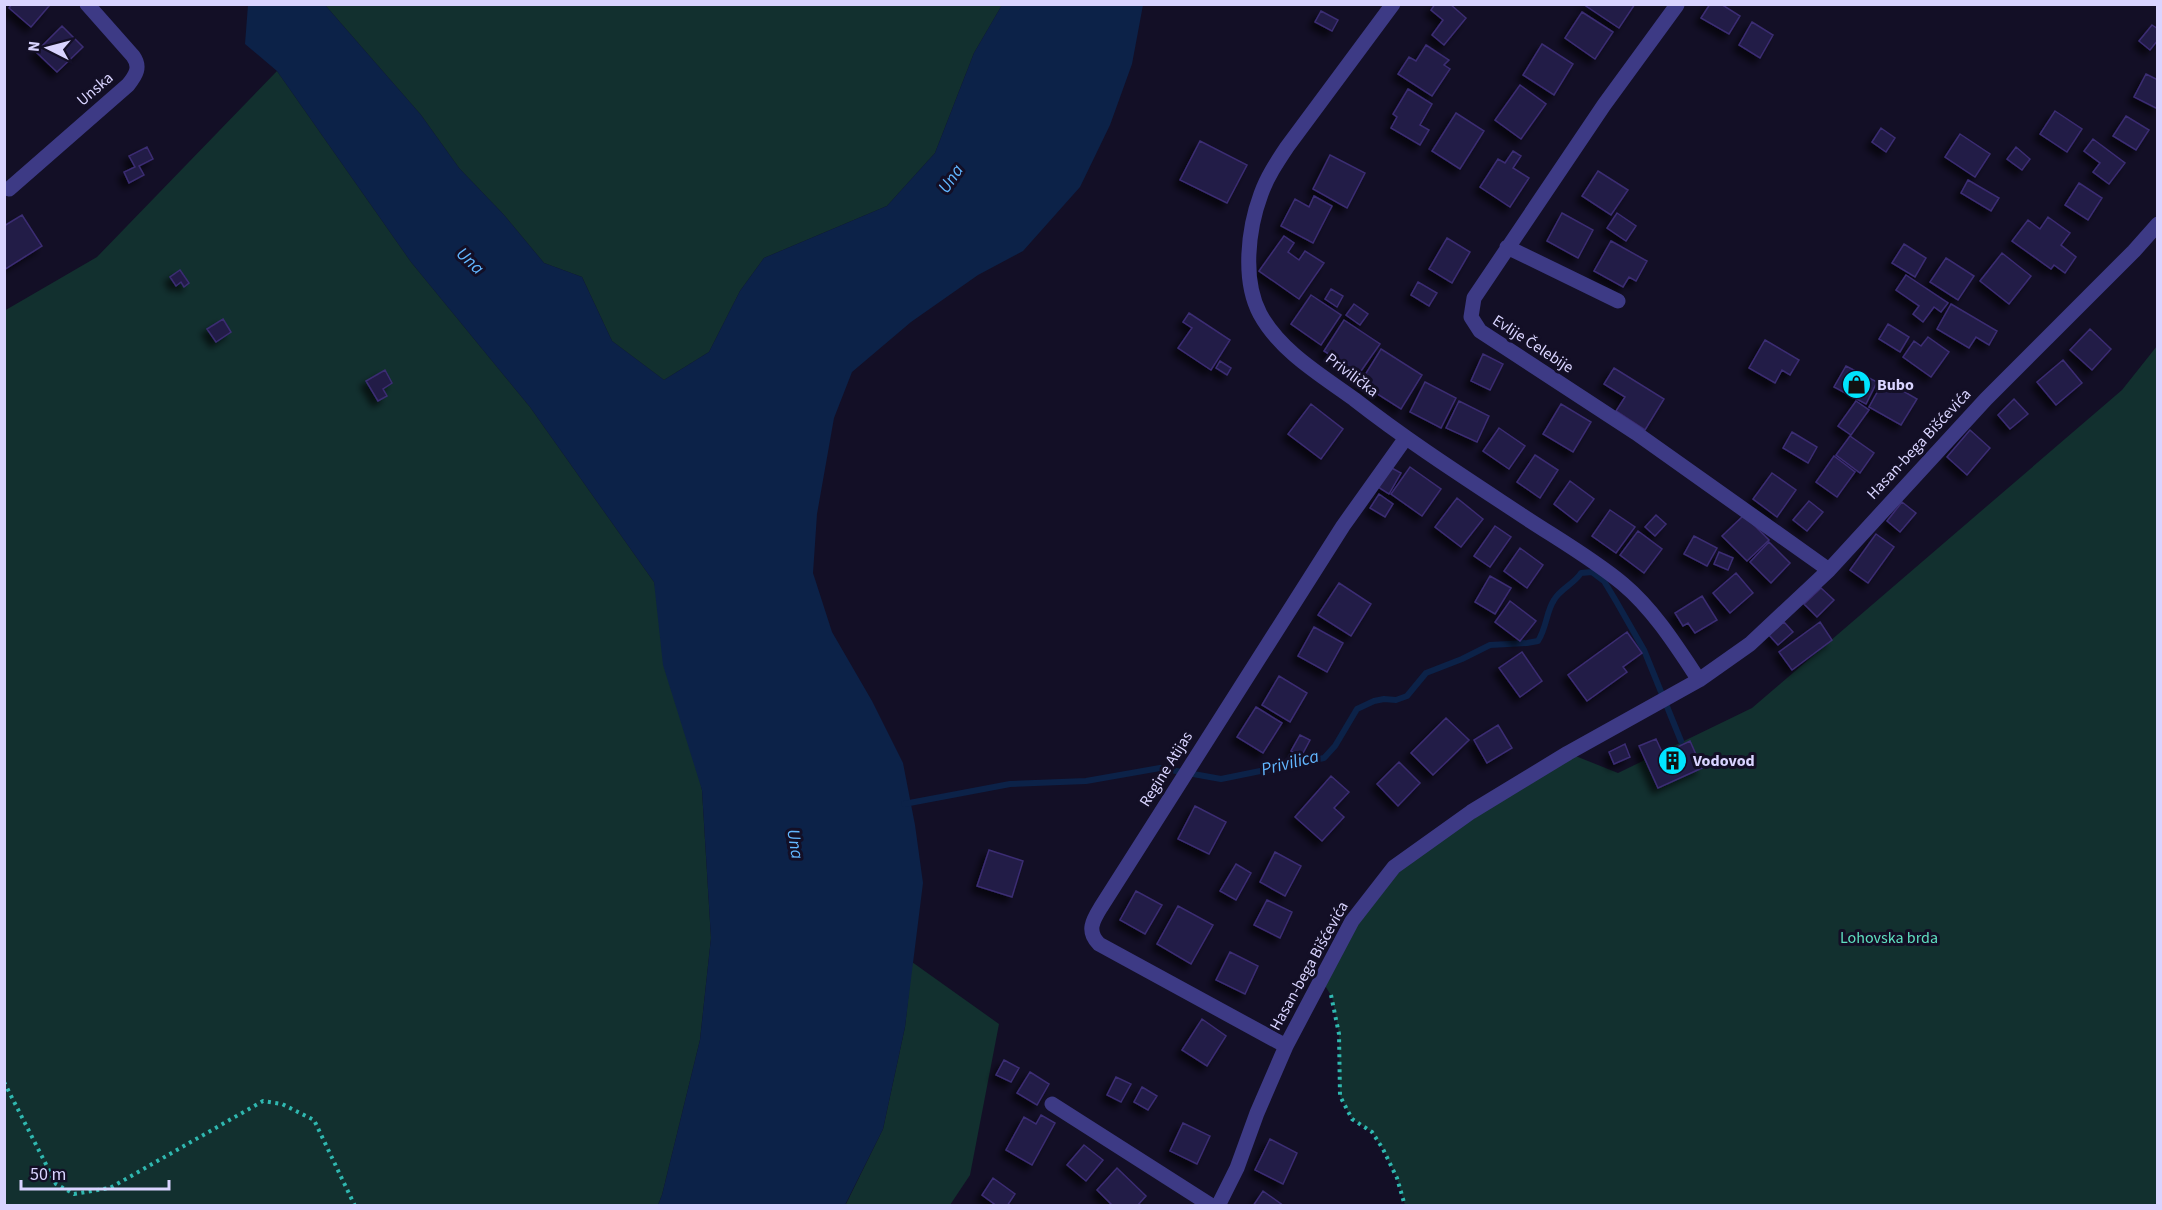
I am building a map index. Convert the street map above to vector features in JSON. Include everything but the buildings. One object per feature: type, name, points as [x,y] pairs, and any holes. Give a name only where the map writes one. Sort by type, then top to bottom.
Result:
[{"type":"street","name":"Unska","points":[[9,189],[128,84],[137,72],[137,62],[133,56],[87,4]]},
{"type":"street","name":"Privilička","points":[[1393,4],[1271,171],[1254,219],[1250,269],[1253,297],[1260,314],[1271,330],[1296,355],[1405,439],[1586,557],[1623,585],[1648,610],[1678,648],[1699,680]]},
{"type":"street","name":"Evlije Čelebije","points":[[1677,5],[1604,105],[1474,298],[1471,317],[1480,331],[1636,433],[1829,570]]},
{"type":"street","name":"Hasan-bega Bišćevića","points":[[1218,1206],[1237,1168],[1257,1113],[1286,1046],[1352,921],[1394,867],[1481,806],[1568,753],[1699,680],[1750,644],[1829,570],[1986,399],[2134,251],[2157,224]]},
{"type":"street","points":[[1508,247],[1617,301]]},
{"type":"street","name":"Regine Atijas","points":[[1286,1046],[1099,944],[1092,937],[1090,929],[1092,921],[1107,897],[1343,526],[1405,439]]},
{"type":"street","points":[[1052,1104],[1212,1206]]},
{"type":"path","points":[[1321,979],[1332,997],[1339,1034],[1340,1096],[1352,1119],[1372,1132],[1383,1149],[1397,1178],[1405,1206]]},
{"type":"path","points":[[4,1082],[56,1184],[74,1194],[110,1188],[263,1101],[282,1104],[314,1120],[356,1206]]},
{"type":"green space","points":[[325,5],[1002,5],[974,53],[935,153],[887,206],[764,258],[740,291],[709,352],[664,380],[612,341],[582,277],[544,263],[504,215],[459,168],[421,115]]},
{"type":"green space","points":[[277,71],[411,262],[530,407],[654,582],[702,790],[711,938],[700,1040],[658,1205],[5,1205],[4,311],[97,257]]},
{"type":"green space","name":"Lohovska brda","points":[[2157,346],[2157,1205],[1405,1205],[1397,1178],[1383,1149],[1372,1132],[1352,1119],[1340,1096],[1339,1034],[1332,997],[1321,979],[1394,867],[1568,753],[1618,773],[1752,708],[2122,390]]},
{"type":"green space","points":[[912,962],[999,1024],[970,1175],[950,1205],[845,1206],[883,1129],[905,1027]]},
{"type":"water","name":"Una","points":[[248,5],[325,5],[421,115],[459,168],[504,215],[544,263],[582,277],[612,341],[664,380],[709,352],[740,291],[764,258],[887,206],[935,153],[974,53],[1002,5],[1143,5],[1132,64],[1110,125],[1080,187],[1023,251],[978,275],[911,322],[852,372],[834,418],[817,514],[813,573],[832,632],[872,701],[903,763],[923,883],[905,1027],[883,1129],[845,1205],[658,1205],[700,1040],[711,938],[702,790],[663,665],[654,582],[530,407],[411,262],[277,71],[245,44]]},
{"type":"waterway","name":"Privilica","points":[[904,804],[1010,784],[1086,781],[1160,768],[1221,779],[1324,758],[1335,746],[1357,709],[1374,701],[1396,700],[1407,696],[1426,673],[1490,645],[1538,641],[1551,605],[1557,596],[1581,573],[1592,572],[1604,581],[1644,650],[1681,741]]},
{"type":"place","name":"Bubo","points":[[1856,385]]},
{"type":"place","name":"Vodovod","points":[[1672,761]]}]
